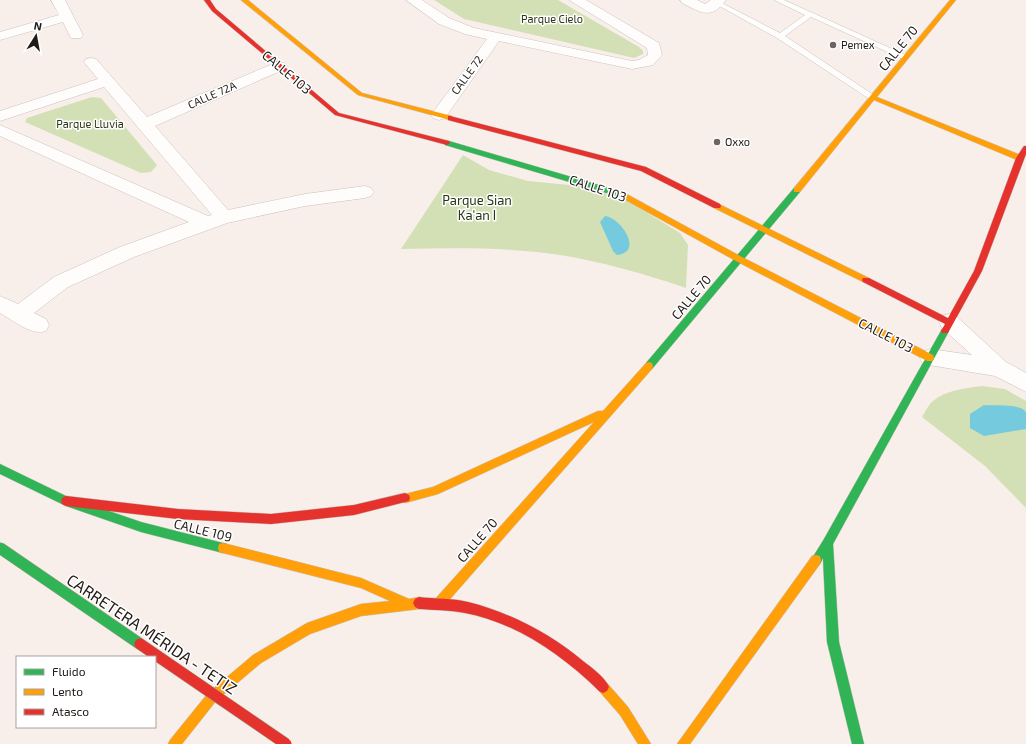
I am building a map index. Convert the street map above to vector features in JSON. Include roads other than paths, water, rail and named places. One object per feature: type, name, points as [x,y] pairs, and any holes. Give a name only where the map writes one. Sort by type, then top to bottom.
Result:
[{"type":"main road","name":"CALLE 103","points":[[207,0],[214,10],[249,35],[280,66],[338,114],[493,149],[622,194],[739,259],[930,358]]},
{"type":"main road","name":"CALLE 103","points":[[244,0],[271,26],[360,94],[643,168],[949,322]]},
{"type":"main road","name":"CALLE 70","points":[[440,602],[688,321],[764,228],[874,98],[953,0]]},
{"type":"main road","points":[[874,98],[1020,158]]},
{"type":"main road","points":[[493,149],[504,132]]},
{"type":"main road","points":[[683,744],[828,543],[978,271],[1020,158],[1026,148]]},
{"type":"main road","points":[[66,501],[178,514],[271,519],[354,510],[434,490],[515,455],[610,410]]},
{"type":"main road","name":"CALLE 109","points":[[0,469],[66,501],[141,527],[361,583],[405,602]]},
{"type":"main road","points":[[828,543],[833,642],[858,744]]},
{"type":"main road","name":"CARRETERA MÉRIDA - TETIZ","points":[[0,548],[286,744]]},
{"type":"main road","points":[[174,744],[207,703],[238,674],[270,649],[303,630],[337,616],[371,606],[405,602],[440,602],[473,607],[504,617],[536,632],[565,651],[593,675],[619,704],[645,744]]},
{"type":"street","points":[[58,0],[76,36]]},
{"type":"street","points":[[413,0],[431,13],[455,26],[495,36],[632,65],[647,62],[655,55],[654,46],[576,0]]},
{"type":"street","points":[[687,0],[714,4]]},
{"type":"street","points":[[0,36],[66,17]]},
{"type":"street","name":"CALLE 72","points":[[439,115],[495,36]]},
{"type":"street","points":[[91,62],[224,217]]},
{"type":"street","name":"CALLE 72A","points":[[145,124],[280,66]]},
{"type":"street","points":[[0,116],[108,81]]},
{"type":"street","points":[[0,130],[207,223]]},
{"type":"street","points":[[19,314],[61,282],[83,271],[135,249],[224,217],[305,200],[365,192]]},
{"type":"street","points":[[0,304],[39,325]]},
{"type":"street","name":"CALLE 103","points":[[949,322],[999,368],[1026,383]]},
{"type":"street","name":"CALLE 103","points":[[930,358],[999,368]]},
{"type":"lane","points":[[778,0],[906,57]]},
{"type":"lane","points":[[714,4],[780,36],[874,98]]},
{"type":"lane","points":[[780,36],[810,14]]},
{"type":"water","points":[[605,216],[611,218],[623,228],[627,235],[629,248],[625,253],[617,255],[613,251],[600,222]]},
{"type":"water","points":[[984,405],[1014,406],[1024,410],[1026,413],[1026,429],[984,436],[970,428],[970,414]]},
{"type":"place","name":"Pemex","points":[[833,45]]},
{"type":"place","name":"Oxxo","points":[[717,142]]},
{"type":"park label","name":"Parque Cielo","points":[[552,19]]},
{"type":"park label","name":"Parque Lluvia","points":[[90,124]]},
{"type":"park label","name":"Parque Sian Ka'an I","points":[[477,208]]}]
